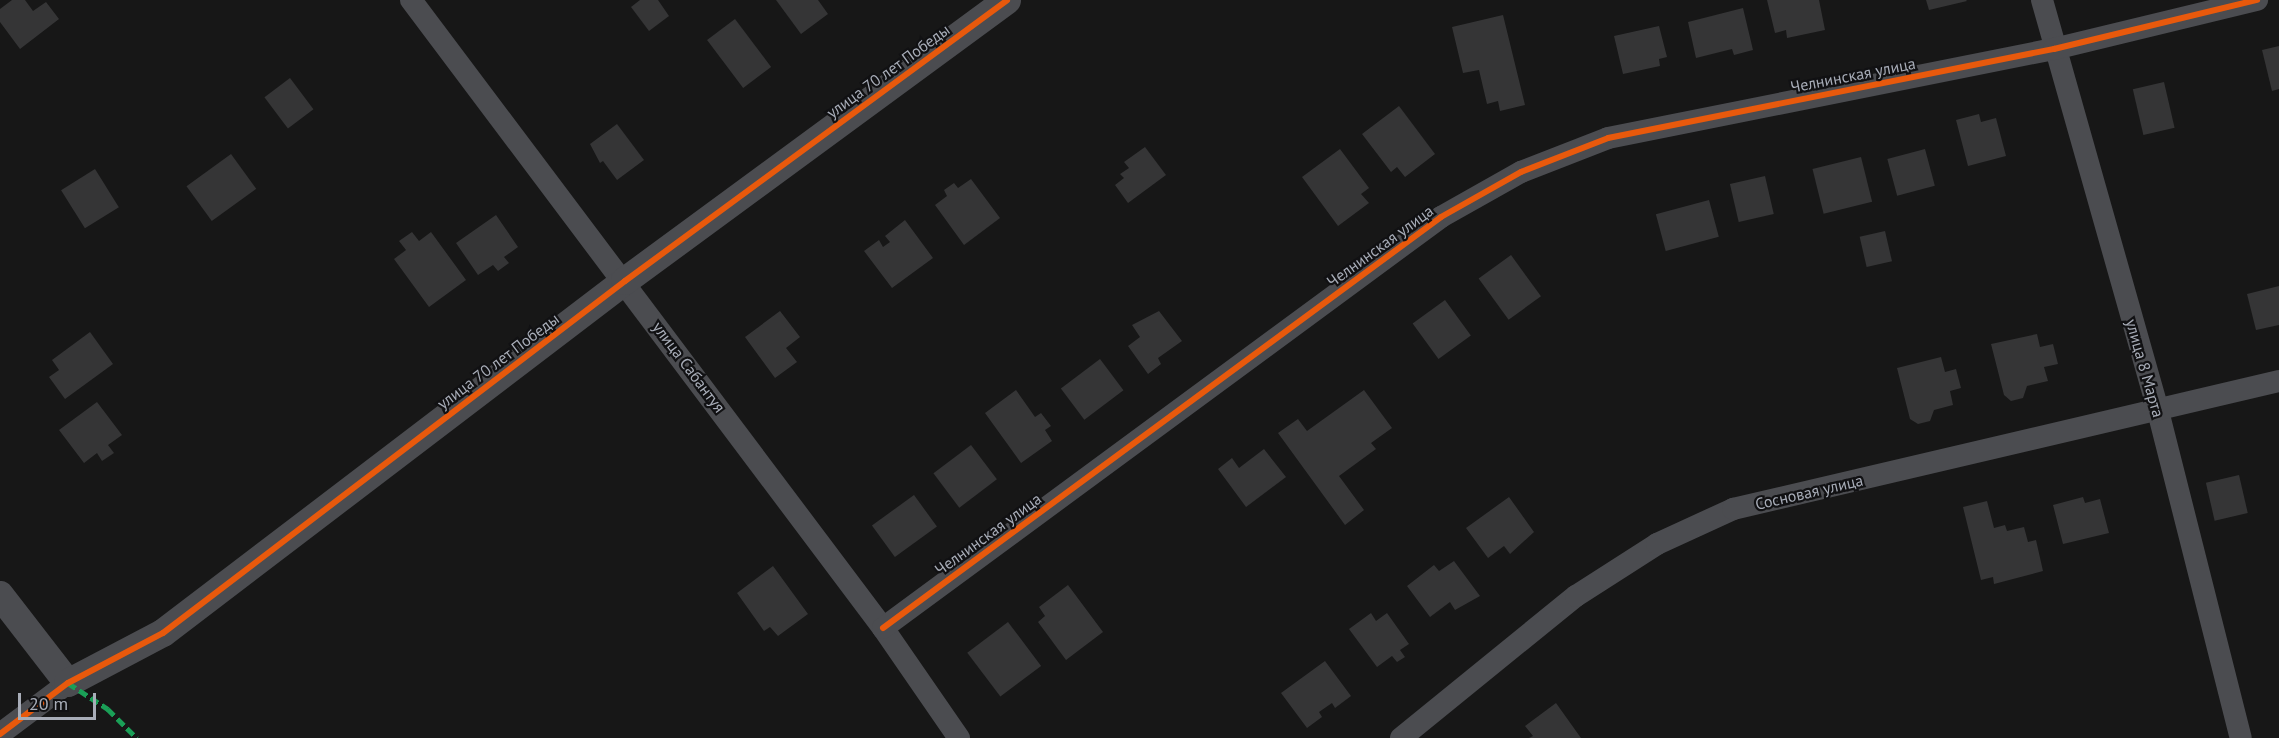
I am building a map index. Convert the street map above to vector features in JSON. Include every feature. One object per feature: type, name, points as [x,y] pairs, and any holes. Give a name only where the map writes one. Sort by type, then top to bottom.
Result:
[{"type":"street","name":"улица Сабантуя","points":[[411,0],[625,281],[883,628],[959,738]]},
{"type":"street","name":"улица 70 лет Победы","points":[[0,734],[68,683],[163,633],[625,281],[1007,0]]},
{"type":"street","name":"улица 8 Марта","points":[[2042,0],[2158,411],[2241,738]]},
{"type":"street","name":"Челнинская улица","points":[[883,628],[1441,217],[1521,172],[1608,138],[2054,49],[2257,0]]},
{"type":"street","name":"Сосновая улица","points":[[1401,738],[1576,596],[1657,544],[1733,509],[2279,381]]},
{"type":"street","points":[[0,595],[68,683]]},
{"type":"building","points":[[12,0],[25,0],[33,11],[46,2],[59,19],[20,49],[0,22],[0,9]]},
{"type":"building","points":[[640,0],[658,0],[669,16],[649,31],[631,7]]},
{"type":"building","points":[[776,0],[818,0],[828,14],[801,34]]},
{"type":"building","points":[[1767,0],[1819,0],[1825,30],[1787,38],[1786,30],[1775,33]]},
{"type":"building","points":[[1926,0],[1966,0],[1967,1],[1929,10]]},
{"type":"building","points":[[1743,8],[1753,50],[1734,55],[1732,49],[1696,58],[1688,22]]},
{"type":"building","points":[[1503,15],[1525,105],[1500,111],[1498,101],[1487,104],[1479,70],[1463,73],[1452,27]]},
{"type":"building","points":[[735,19],[771,67],[743,88],[707,40]]},
{"type":"building","points":[[1659,26],[1667,57],[1659,59],[1660,66],[1623,74],[1614,36]]},
{"type":"building","points":[[2279,46],[2279,89],[2272,91],[2262,50]]},
{"type":"building","points":[[290,78],[313,109],[288,128],[264,97]]},
{"type":"building","points":[[2164,82],[2175,128],[2143,135],[2133,89]]},
{"type":"building","points":[[1399,106],[1435,154],[1405,177],[1397,167],[1391,172],[1362,134]]},
{"type":"building","points":[[1979,114],[1981,122],[1996,118],[2006,156],[1968,166],[1956,120]]},
{"type":"building","points":[[617,124],[644,160],[617,180],[603,161],[600,163],[590,144]]},
{"type":"building","points":[[1145,147],[1166,175],[1128,203],[1115,185],[1124,178],[1120,174],[1129,168],[1124,162]]},
{"type":"building","points":[[1340,149],[1369,188],[1361,194],[1369,203],[1338,226],[1302,177]]},
{"type":"building","points":[[1925,149],[1935,186],[1897,196],[1887,159]]},
{"type":"building","points":[[231,154],[256,189],[212,221],[187,186]]},
{"type":"building","points":[[1861,157],[1872,202],[1824,214],[1812,169]]},
{"type":"building","points":[[95,169],[119,207],[85,228],[61,190]]},
{"type":"building","points":[[1765,176],[1774,214],[1739,222],[1730,184]]},
{"type":"building","points":[[971,179],[1000,218],[964,245],[935,205],[947,196],[944,190],[954,183],[958,188]]},
{"type":"building","points":[[1709,200],[1719,237],[1666,251],[1656,214]]},
{"type":"building","points":[[496,215],[518,247],[504,257],[509,263],[498,271],[493,265],[478,275],[456,243]]},
{"type":"building","points":[[905,220],[933,258],[892,288],[864,251],[879,240],[883,247],[890,242],[885,236]]},
{"type":"building","points":[[1885,231],[1892,261],[1867,267],[1860,237]]},
{"type":"building","points":[[412,232],[419,241],[431,232],[466,280],[429,307],[394,259],[406,250],[399,241]]},
{"type":"building","points":[[1511,255],[1541,296],[1509,320],[1479,279]]},
{"type":"building","points":[[2279,286],[2279,325],[2256,330],[2247,294]]},
{"type":"building","points":[[1445,300],[1471,336],[1439,359],[1413,324]]},
{"type":"building","points":[[780,311],[800,337],[786,348],[797,362],[775,378],[745,337]]},
{"type":"building","points":[[1159,311],[1182,341],[1158,358],[1161,364],[1148,374],[1128,346],[1140,337],[1132,325]]},
{"type":"building","points":[[90,332],[113,364],[65,399],[49,377],[59,370],[52,360]]},
{"type":"building","points":[[2037,334],[2040,347],[2053,344],[2058,364],[2044,367],[2048,381],[2027,386],[2023,398],[2011,401],[2004,395],[1991,344]]},
{"type":"building","points":[[1941,357],[1945,372],[1956,369],[1961,388],[1950,391],[1953,405],[1934,410],[1930,421],[1918,424],[1910,419],[1897,368]]},
{"type":"building","points":[[1100,359],[1123,390],[1084,420],[1061,388]]},
{"type":"building","points":[[1016,390],[1035,417],[1041,413],[1051,426],[1045,430],[1052,441],[1021,463],[985,413]]},
{"type":"building","points":[[1364,390],[1392,428],[1371,443],[1376,449],[1339,476],[1364,510],[1345,525],[1278,433],[1298,419],[1307,431]]},
{"type":"building","points":[[97,402],[122,435],[108,445],[114,453],[102,461],[97,453],[84,463],[59,430]]},
{"type":"building","points":[[971,445],[997,479],[959,508],[933,473]]},
{"type":"building","points":[[1264,449],[1286,477],[1246,507],[1218,469],[1232,458],[1239,468]]},
{"type":"building","points":[[2239,475],[2248,513],[2215,521],[2206,483]]},
{"type":"building","points":[[914,495],[937,527],[895,557],[872,526]]},
{"type":"building","points":[[1509,497],[1534,532],[1510,554],[1504,546],[1488,558],[1466,528]]},
{"type":"building","points":[[2083,497],[2085,503],[2100,499],[2109,533],[2063,544],[2053,505]]},
{"type":"building","points":[[1987,501],[1994,528],[2005,525],[2007,531],[2024,527],[2028,542],[2036,540],[2043,571],[1994,584],[1993,577],[1981,580],[1963,507]]},
{"type":"building","points":[[1454,561],[1480,596],[1455,610],[1450,602],[1430,617],[1407,586],[1434,565],[1439,571]]},
{"type":"building","points":[[773,566],[808,614],[778,636],[770,627],[764,631],[737,593]]},
{"type":"building","points":[[1068,585],[1103,632],[1066,660],[1038,622],[1045,616],[1039,607]]},
{"type":"building","points":[[1371,613],[1376,621],[1387,613],[1409,644],[1400,650],[1405,657],[1397,662],[1392,656],[1377,667],[1349,629]]},
{"type":"building","points":[[1008,622],[1041,666],[1000,697],[967,653]]},
{"type":"building","points":[[1325,661],[1351,696],[1335,708],[1332,703],[1319,712],[1322,717],[1307,728],[1281,693]]},
{"type":"building","points":[[1556,703],[1581,738],[1529,738],[1533,736],[1525,726]]},
{"type":"marked path","points":[[68,683],[108,709],[137,738]]},
{"type":"cycle path","points":[[0,734],[68,683],[163,633],[625,281],[1007,0]]},
{"type":"cycle path","points":[[883,628],[1441,217],[1521,172],[1608,138],[2054,49],[2257,0]]}]
